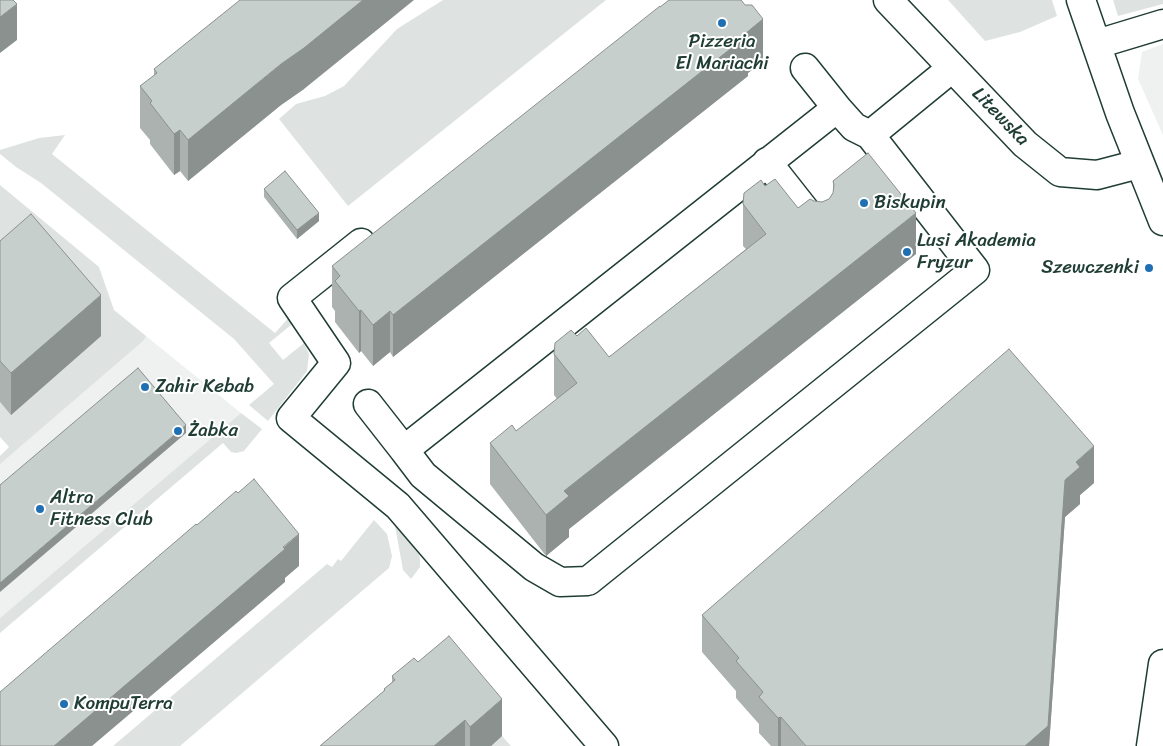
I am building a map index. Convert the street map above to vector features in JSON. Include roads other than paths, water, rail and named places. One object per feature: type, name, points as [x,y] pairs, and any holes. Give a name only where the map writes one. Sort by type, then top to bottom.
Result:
[{"type":"street","name":"Litewska","points":[[888,0],[1024,144],[1060,172],[1097,175],[1139,164]]},
{"type":"street","points":[[1081,0],[1139,164],[1163,221]]},
{"type":"street","points":[[1097,44],[1163,24]]},
{"type":"street","points":[[368,404],[423,475],[534,567],[560,582],[588,580],[975,270],[870,135],[854,127],[805,68]]},
{"type":"street","points":[[870,135],[952,68]]},
{"type":"street","points":[[404,450],[837,108]]},
{"type":"street","points":[[767,162],[819,228]]},
{"type":"street","points":[[383,225],[292,298],[336,363],[291,418],[398,506],[604,746]]},
{"type":"street","points":[[1151,746],[1163,664]]},
{"type":"place","name":"Pizzeria El Mariachi","points":[[722,23]]},
{"type":"place","name":"Biskupin","points":[[864,203]]},
{"type":"place","name":"Lusi Akademia Fryzur","points":[[907,252]]},
{"type":"place","name":"Szewczenki","points":[[1149,268]]},
{"type":"place","name":"Zahir Kebab","points":[[145,387]]},
{"type":"place","name":"Żabka","points":[[178,431]]},
{"type":"place","name":"Altra Fitness Club","points":[[40,509]]},
{"type":"place","name":"KompuTerra","points":[[64,704]]}]
